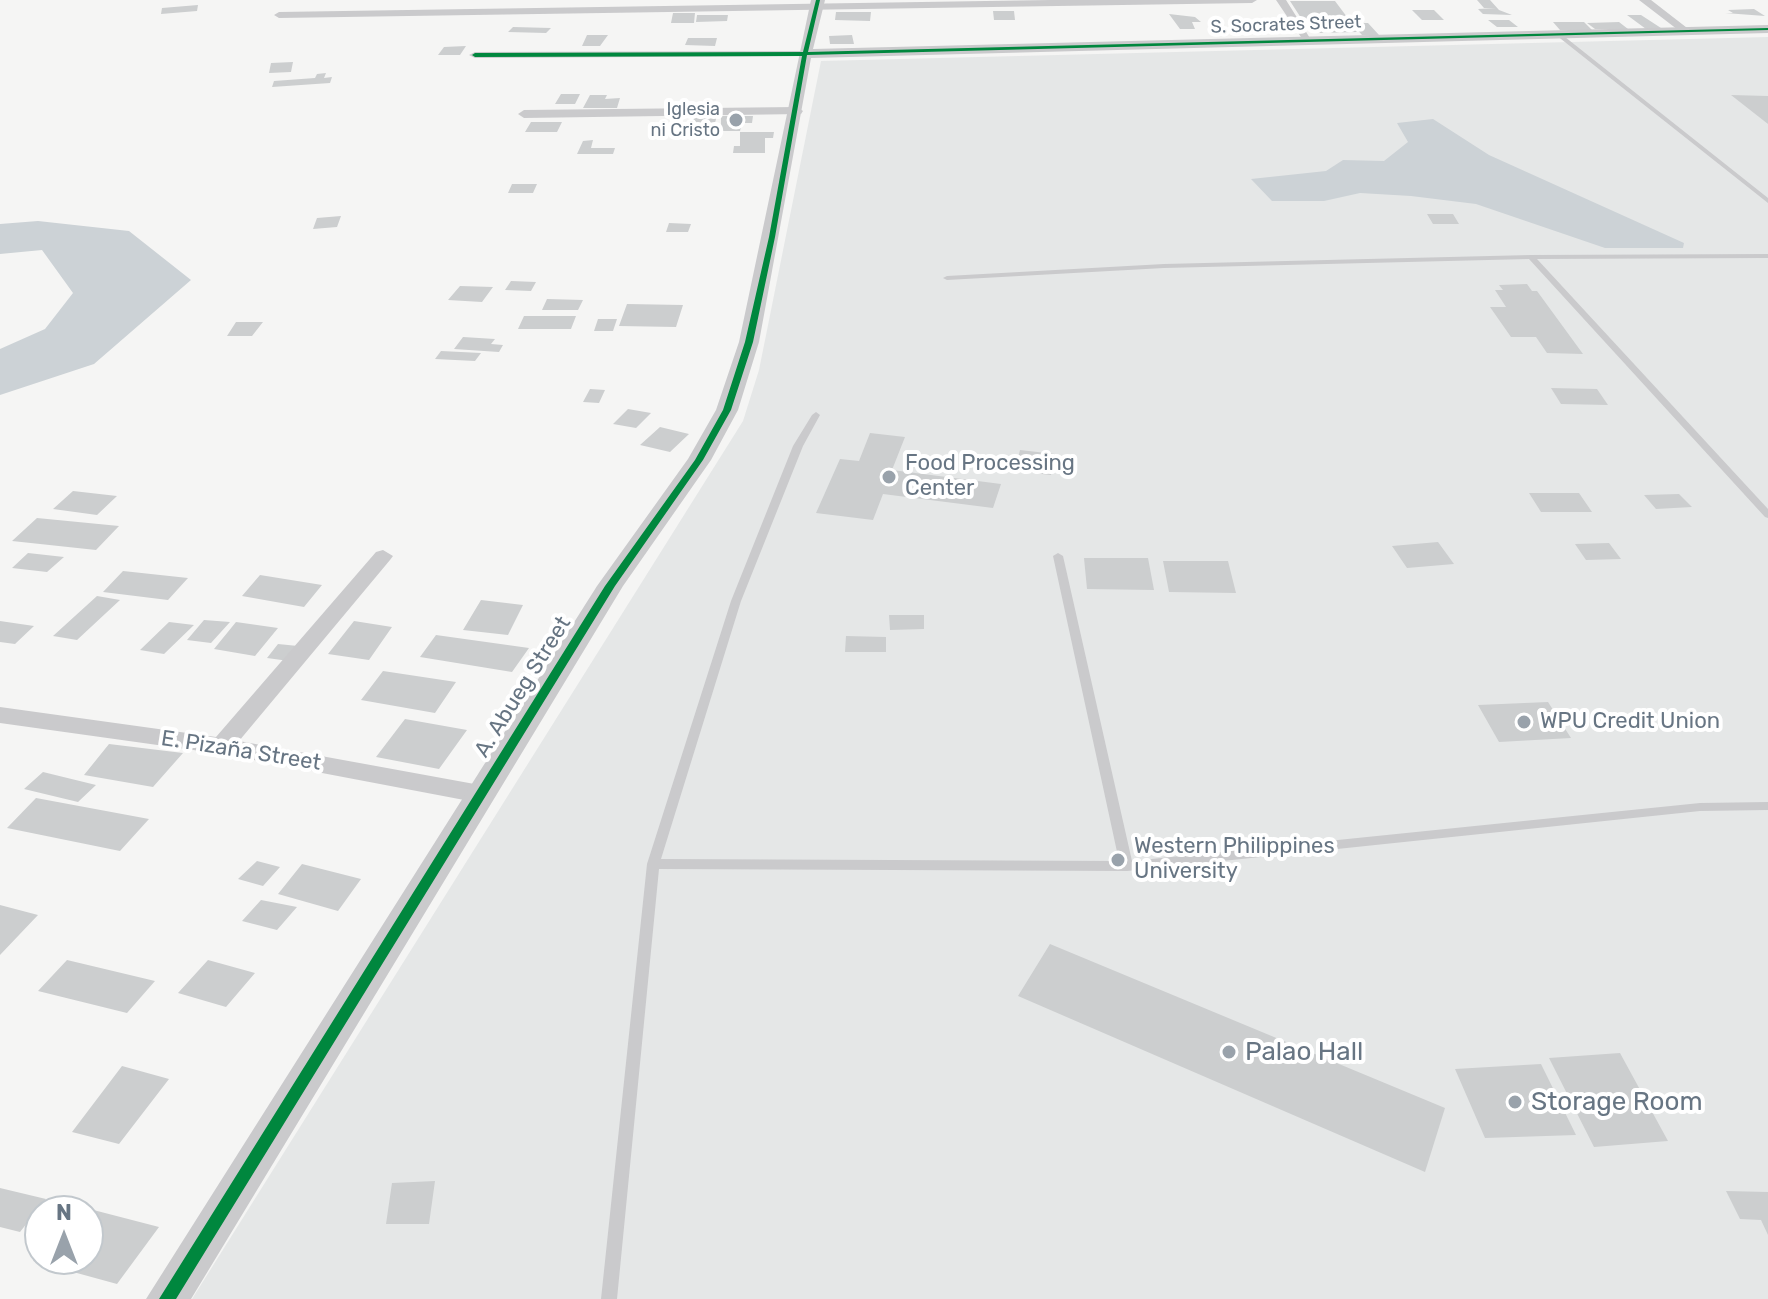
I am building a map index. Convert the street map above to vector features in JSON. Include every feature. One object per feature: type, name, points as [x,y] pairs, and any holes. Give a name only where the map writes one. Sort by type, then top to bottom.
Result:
[{"type":"street","points":[[279,15],[817,4],[1252,0]]},
{"type":"street","points":[[1281,0],[1309,41]]},
{"type":"street","points":[[1644,0],[1686,31]]},
{"type":"street","name":"A. Abueg Street","points":[[167,1299],[610,586],[699,460],[727,410],[749,342],[817,4]]},
{"type":"street","name":"S. Socrates Street","points":[[805,54],[1768,29]]},
{"type":"street","points":[[475,55],[805,54]]},
{"type":"street","points":[[524,114],[797,111]]},
{"type":"street","points":[[222,746],[383,556]]},
{"type":"street","name":"E. Pizaña Street","points":[[0,715],[222,746],[480,794]]},
{"type":"lane","points":[[1558,34],[1768,201]]},
{"type":"lane","points":[[947,278],[1164,266],[1531,257],[1768,256]]},
{"type":"lane","points":[[1531,257],[1768,515]]},
{"type":"lane","points":[[609,1299],[653,864],[736,601],[798,446],[816,415]]},
{"type":"lane","points":[[1058,556],[1127,866]]},
{"type":"lane","points":[[653,864],[1127,866],[1700,807],[1768,806]]},
{"type":"shaded area","name":"Western Philippines University","points":[[1768,37],[1768,1299],[192,1299],[743,421],[759,370],[821,61]]},
{"type":"shaded area","points":[[1433,119],[1489,155],[1684,243],[1683,248],[1605,248],[1476,204],[1411,196],[1360,193],[1324,201],[1272,201],[1251,179],[1326,171],[1343,160],[1384,161],[1408,142],[1397,123]]},
{"type":"shaded area","points":[[38,221],[129,231],[191,280],[94,364],[0,395],[0,349],[45,329],[73,293],[42,250],[0,254],[0,224]]},
{"type":"building","points":[[1477,0],[1490,0],[1499,10],[1512,15],[1483,14],[1478,9],[1496,8],[1484,8]]},
{"type":"building","points":[[1290,1],[1335,1],[1350,21],[1303,21]]},
{"type":"building","points":[[198,5],[197,11],[161,14],[162,8]]},
{"type":"building","points":[[1754,9],[1765,16],[1725,13],[1733,13],[1728,10]]},
{"type":"building","points":[[1412,10],[1434,10],[1444,20],[1422,20]]},
{"type":"building","points":[[993,11],[1014,11],[1015,20],[994,20]]},
{"type":"building","points":[[836,12],[871,12],[870,21],[835,20]]},
{"type":"building","points":[[673,13],[695,13],[694,23],[671,23]]},
{"type":"building","points":[[1169,14],[1195,17],[1201,22],[1192,22],[1195,29],[1180,29]]},
{"type":"building","points":[[697,15],[728,15],[727,21],[696,22]]},
{"type":"building","points":[[1627,15],[1641,15],[1661,28],[1646,29]]},
{"type":"building","points":[[1488,20],[1509,20],[1518,27],[1497,27]]},
{"type":"building","points":[[1553,22],[1584,22],[1592,30],[1560,30]]},
{"type":"building","points":[[1619,22],[1628,29],[1595,29],[1587,23]]},
{"type":"building","points":[[1358,23],[1368,23],[1379,35],[1362,35],[1354,26],[1360,26]]},
{"type":"building","points":[[1313,26],[1351,26],[1357,32],[1318,33]]},
{"type":"building","points":[[513,27],[551,28],[546,33],[508,32]]},
{"type":"building","points":[[587,35],[608,35],[600,46],[582,46]]},
{"type":"building","points":[[852,35],[854,44],[830,44],[829,36]]},
{"type":"building","points":[[688,38],[717,38],[715,46],[685,45]]},
{"type":"building","points":[[466,46],[460,55],[438,55],[444,47]]},
{"type":"building","points":[[293,62],[291,72],[269,73],[271,63]]},
{"type":"building","points":[[326,73],[324,78],[332,77],[330,83],[272,87],[274,81],[315,78],[317,74]]},
{"type":"building","points":[[561,94],[580,94],[575,104],[555,104]]},
{"type":"building","points":[[590,95],[607,95],[605,99],[620,98],[617,108],[583,108]]},
{"type":"building","points":[[1731,95],[1768,96],[1768,124]]},
{"type":"building","points":[[694,115],[717,115],[715,123],[692,124]]},
{"type":"building","points":[[721,116],[753,116],[752,123],[742,123],[740,131],[721,131]]},
{"type":"building","points":[[531,122],[562,122],[557,132],[525,132]]},
{"type":"building","points":[[740,132],[774,132],[773,138],[765,138],[765,153],[733,153],[734,146],[740,146]]},
{"type":"building","points":[[593,140],[591,148],[615,148],[613,154],[577,154],[583,141]]},
{"type":"building","points":[[512,184],[537,184],[533,193],[508,193]]},
{"type":"building","points":[[1427,214],[1453,214],[1459,224],[1433,224]]},
{"type":"building","points":[[341,216],[337,227],[313,229],[317,218]]},
{"type":"building","points":[[669,223],[691,224],[688,232],[666,232]]},
{"type":"building","points":[[511,281],[536,282],[531,291],[505,290]]},
{"type":"building","points":[[1527,284],[1532,291],[1537,291],[1583,354],[1547,353],[1536,337],[1511,337],[1490,307],[1506,307],[1495,290],[1503,290],[1499,285]]},
{"type":"building","points":[[460,286],[493,287],[482,302],[448,300]]},
{"type":"building","points":[[547,299],[583,300],[578,310],[542,310]]},
{"type":"building","points":[[627,304],[683,305],[676,327],[619,326]]},
{"type":"building","points":[[524,316],[576,316],[571,329],[518,329]]},
{"type":"building","points":[[598,319],[617,319],[613,331],[594,331]]},
{"type":"building","points":[[236,322],[263,322],[252,336],[227,336]]},
{"type":"building","points":[[463,337],[495,339],[491,344],[503,345],[499,352],[454,349]]},
{"type":"building","points":[[441,351],[481,353],[475,361],[435,359]]},
{"type":"building","points":[[1551,388],[1597,389],[1608,405],[1561,404]]},
{"type":"building","points":[[590,389],[605,390],[599,403],[583,402]]},
{"type":"building","points":[[628,409],[651,413],[636,428],[613,424]]},
{"type":"building","points":[[660,427],[689,434],[670,452],[640,445]]},
{"type":"building","name":"Food Processing Center","points":[[870,433],[905,437],[892,470],[1001,484],[993,508],[883,494],[873,520],[816,513],[840,459],[859,461]]},
{"type":"building","points":[[1020,450],[1055,454],[1051,475],[1015,471]]},
{"type":"building","points":[[73,491],[117,496],[97,515],[53,509]]},
{"type":"building","points":[[1529,493],[1579,493],[1592,512],[1541,512]]},
{"type":"building","points":[[1679,494],[1692,507],[1656,509],[1644,495]]},
{"type":"building","points":[[37,518],[119,526],[96,550],[12,541]]},
{"type":"building","points":[[1438,542],[1454,564],[1407,568],[1392,546]]},
{"type":"building","points":[[1609,543],[1621,559],[1586,560],[1575,544]]},
{"type":"building","points":[[28,553],[64,557],[47,572],[12,568]]},
{"type":"building","points":[[1084,558],[1148,558],[1154,590],[1087,589]]},
{"type":"building","points":[[1163,561],[1228,561],[1236,593],[1169,592]]},
{"type":"building","points":[[123,571],[188,578],[168,600],[103,592]]},
{"type":"building","points":[[260,575],[322,585],[304,607],[242,596]]},
{"type":"building","points":[[97,596],[120,600],[77,640],[53,636]]},
{"type":"building","points":[[481,600],[523,605],[508,635],[463,630]]},
{"type":"building","points":[[889,615],[924,615],[924,629],[890,630]]},
{"type":"building","points":[[204,620],[230,622],[211,643],[187,640]]},
{"type":"building","points":[[0,621],[34,626],[15,644],[0,642]]},
{"type":"building","points":[[354,621],[392,627],[369,660],[328,654]]},
{"type":"building","points":[[169,622],[194,625],[164,654],[140,650]]},
{"type":"building","points":[[236,622],[278,628],[255,656],[214,649]]},
{"type":"building","points":[[436,635],[529,648],[512,672],[420,657]]},
{"type":"building","points":[[846,636],[886,637],[886,652],[845,652]]},
{"type":"building","points":[[278,644],[298,646],[289,661],[267,658]]},
{"type":"building","points":[[383,671],[456,682],[435,713],[361,700]]},
{"type":"building","name":"WPU Credit Union","points":[[1548,702],[1571,738],[1499,742],[1478,705]]},
{"type":"building","points":[[405,719],[467,730],[439,769],[376,757]]},
{"type":"building","points":[[109,744],[183,753],[153,787],[84,775]]},
{"type":"building","points":[[43,772],[96,785],[78,802],[24,789]]},
{"type":"building","points":[[36,798],[149,819],[120,851],[7,828]]},
{"type":"building","points":[[257,861],[280,867],[263,886],[238,879]]},
{"type":"building","points":[[302,864],[361,879],[338,911],[278,894]]},
{"type":"building","points":[[261,900],[297,907],[277,930],[242,921]]},
{"type":"building","points":[[0,905],[38,915],[0,955]]},
{"type":"building","name":"Palao Hall","points":[[1050,944],[1445,1108],[1425,1172],[1018,996]]},
{"type":"building","points":[[67,960],[155,981],[127,1013],[38,991]]},
{"type":"building","points":[[208,960],[255,973],[226,1007],[178,993]]},
{"type":"building","points":[[1620,1053],[1668,1141],[1594,1147],[1549,1058]]},
{"type":"building","name":"Storage Room","points":[[1541,1064],[1576,1135],[1485,1138],[1455,1069]]},
{"type":"building","points":[[122,1066],[169,1079],[119,1144],[72,1132]]},
{"type":"building","points":[[435,1181],[429,1224],[386,1224],[392,1183]]},
{"type":"building","points":[[0,1188],[29,1195],[24,1195],[24,1227],[20,1232],[0,1227]]},
{"type":"building","points":[[1726,1191],[1768,1192],[1768,1235],[1761,1220],[1740,1219]]},
{"type":"building","points":[[104,1213],[159,1227],[117,1284],[84,1275],[104,1275]]},
{"type":"cycle path","points":[[167,1299],[610,586],[699,460],[727,410],[749,342],[818,0]]},
{"type":"cycle path","points":[[475,55],[805,54],[1768,29]]},
{"type":"place","name":"Iglesia ni Cristo","points":[[736,120]]},
{"type":"place","name":"Food Processing Center","points":[[889,477]]},
{"type":"place","name":"WPU Credit Union","points":[[1524,722]]},
{"type":"place","name":"Western Philippines University","points":[[1118,860]]},
{"type":"place","name":"Palao Hall","points":[[1229,1052]]},
{"type":"place","name":"Storage Room","points":[[1515,1102]]}]
